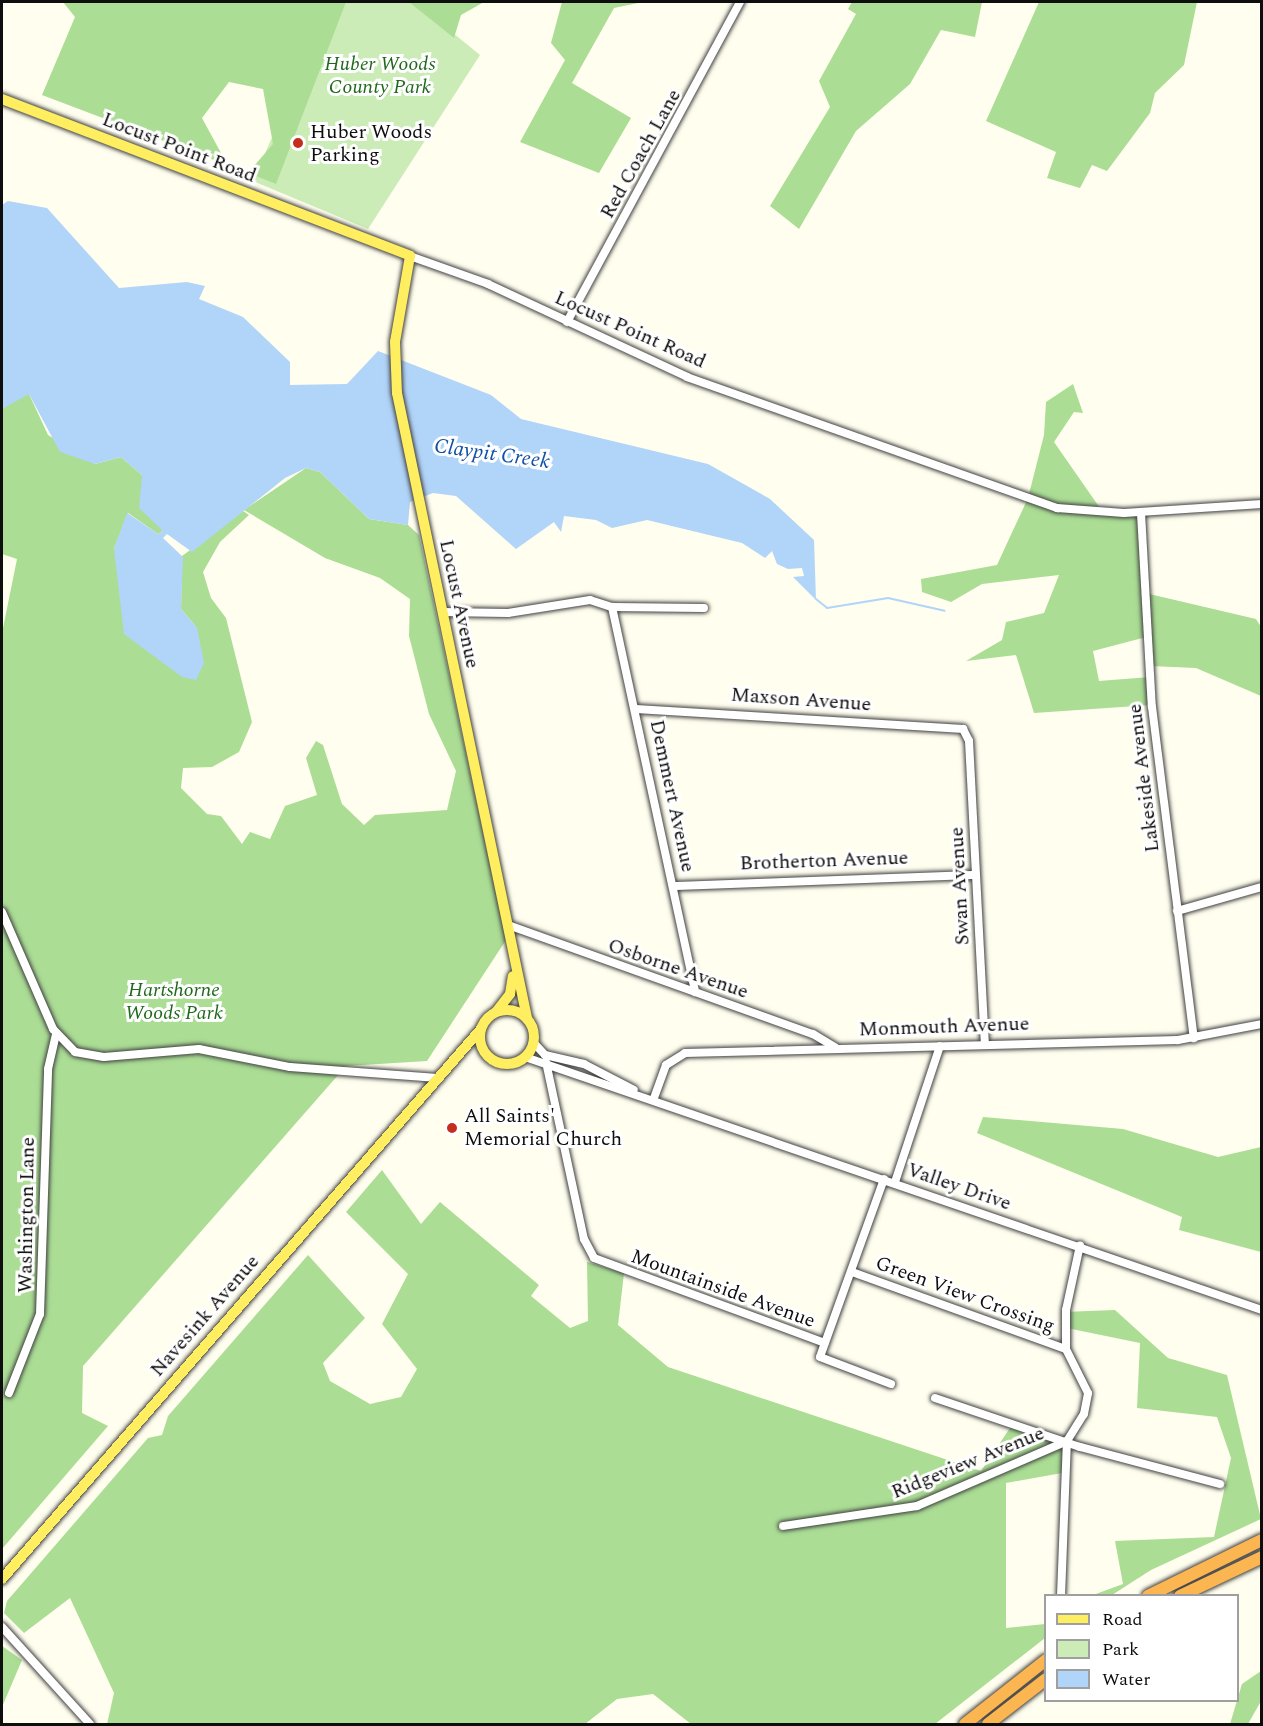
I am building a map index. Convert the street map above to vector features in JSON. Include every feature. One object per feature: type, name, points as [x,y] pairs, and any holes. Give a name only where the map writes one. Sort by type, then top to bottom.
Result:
[{"type":"highway","points":[[1152,1594],[1262,1540]]},
{"type":"highway","points":[[1184,1594],[1262,1557]]},
{"type":"highway","points":[[964,1725],[1044,1662]]},
{"type":"highway","points":[[988,1725],[1044,1681]]},
{"type":"main road","name":"Locust Point Road","points":[[2,99],[410,256]]},
{"type":"main road","name":"Locust Avenue","points":[[410,256],[395,355],[421,509],[527,1018]]},
{"type":"main road","name":"Locust Avenue","points":[[496,1012],[510,994],[514,958]]},
{"type":"main road","points":[[510,1010],[527,1018],[533,1042],[525,1057],[503,1064],[484,1051],[481,1029],[496,1012],[510,1010]]},
{"type":"main road","name":"Navesink Avenue","points":[[2,1579],[481,1029]]},
{"type":"main road","name":"Navesink Avenue","points":[[438,1078],[470,1051],[484,1051]]},
{"type":"street","name":"Red Coach Lane","points":[[567,322],[740,2]]},
{"type":"street","name":"Locust Point Road","points":[[410,256],[480,280],[687,377],[1006,492],[1071,511],[1141,513],[1262,504]]},
{"type":"street","name":"Lakeside Avenue","points":[[1141,513],[1152,707],[1194,1038]]},
{"type":"street","points":[[442,612],[508,613],[590,600],[612,607],[704,608]]},
{"type":"street","name":"Demmert Avenue","points":[[612,607],[636,709],[695,992]]},
{"type":"street","name":"Maxson Avenue","points":[[636,709],[963,729]]},
{"type":"street","name":"Swan Avenue","points":[[963,729],[969,741],[984,1043]]},
{"type":"street","name":"Brotherton Avenue","points":[[674,886],[975,875]]},
{"type":"street","points":[[1177,911],[1262,887]]},
{"type":"street","points":[[2,912],[56,1033],[75,1052],[91,1057],[199,1049],[290,1067],[438,1078]]},
{"type":"street","name":"Osborne Avenue","points":[[508,925],[813,1034],[835,1048]]},
{"type":"street","name":"Monmouth Avenue","points":[[650,1097],[666,1065],[681,1053],[1194,1038],[1262,1024]]},
{"type":"street","name":"Washington Lane","points":[[9,1393],[40,1314],[48,1069],[56,1033]]},
{"type":"street","name":"Valley Drive","points":[[533,1042],[545,1055],[584,1064],[650,1097]]},
{"type":"street","points":[[895,1182],[940,1046]]},
{"type":"street","name":"Valley Drive","points":[[525,1057],[650,1097],[1262,1310]]},
{"type":"street","name":"Mountainside Avenue","points":[[546,1062],[584,1239],[594,1258],[825,1343],[820,1357],[891,1384]]},
{"type":"street","points":[[825,1343],[884,1179]]},
{"type":"street","name":"Ridgeview Avenue","points":[[783,1526],[889,1513],[1067,1441],[1084,1414],[1088,1393],[1066,1349],[1066,1310],[1080,1245]]},
{"type":"street","name":"Green View Crossing","points":[[852,1272],[1066,1349]]},
{"type":"street","points":[[935,1398],[1067,1441],[1220,1484]]},
{"type":"street","points":[[1061,1594],[1067,1441]]},
{"type":"street","points":[[2,1628],[90,1725]]},
{"type":"green space","points":[[63,2],[346,2],[276,184],[248,173],[273,144],[263,89],[229,82],[202,118],[221,153],[219,162],[42,95],[75,17]]},
{"type":"green space","name":"Huber Woods County Park","points":[[331,2],[415,2],[480,55],[368,229],[253,181]]},
{"type":"green space","points":[[409,2],[484,2],[461,15],[454,38]]},
{"type":"green space","points":[[562,2],[643,2],[614,8],[572,83],[631,118],[599,173],[520,142],[565,60],[551,43]]},
{"type":"green space","points":[[852,2],[982,2],[975,37],[941,30],[910,84],[856,131],[799,229],[770,206],[830,107],[819,81],[856,14],[848,9]]},
{"type":"green space","points":[[1039,2],[1197,2],[1184,65],[1155,93],[1150,113],[1107,171],[1092,165],[1080,188],[1047,178],[1056,152],[986,121]]},
{"type":"green space","points":[[1073,384],[1083,413],[1074,412],[1054,442],[1102,511],[1139,512],[1145,593],[1256,619],[1261,627],[1261,696],[1196,668],[1150,666],[1150,636],[1093,651],[1099,681],[1150,677],[1151,705],[1034,713],[1016,655],[966,661],[1002,640],[1006,622],[1044,613],[1059,575],[982,584],[951,602],[922,592],[921,579],[997,565],[1028,498],[1044,435],[1046,402]]},
{"type":"green space","name":"Hartshorne Woods Park","points":[[23,393],[29,394],[48,435],[95,464],[121,457],[142,475],[143,494],[163,531],[158,534],[128,513],[114,549],[197,628],[181,609],[182,556],[243,511],[249,515],[220,542],[203,572],[211,598],[226,618],[252,722],[239,752],[212,767],[183,768],[181,788],[207,814],[221,816],[242,844],[250,832],[270,839],[285,806],[317,795],[306,758],[316,741],[323,745],[342,804],[364,825],[375,815],[447,810],[456,771],[429,714],[409,636],[410,599],[380,578],[325,558],[244,510],[306,468],[320,472],[369,519],[408,525],[419,535],[506,940],[427,1061],[346,1066],[83,1366],[82,1413],[108,1426],[2,1549],[2,633],[17,559],[2,554],[2,409]]},
{"type":"green space","points":[[983,1117],[1123,1129],[1218,1157],[1261,1147],[1261,1252],[1179,1230],[1182,1217],[977,1133]]},
{"type":"green space","points":[[382,1170],[421,1224],[440,1202],[539,1285],[531,1296],[570,1328],[588,1321],[587,1262],[624,1273],[618,1325],[668,1367],[981,1471],[1012,1425],[1066,1442],[1062,1473],[1006,1483],[1006,1628],[1044,1624],[1044,1639],[935,1724],[691,1724],[653,1694],[617,1699],[585,1724],[107,1724],[114,1693],[70,1598],[24,1633],[4,1613],[7,1601],[148,1438],[162,1435],[168,1416],[308,1255],[365,1318],[323,1363],[330,1381],[370,1404],[401,1397],[417,1369],[382,1324],[408,1274],[346,1212]]},
{"type":"green space","points":[[1115,1310],[1168,1358],[1227,1375],[1261,1519],[1151,1570],[1114,1594],[1096,1594],[1123,1584],[1115,1541],[1214,1537],[1231,1458],[1217,1417],[1137,1408],[1140,1343],[1062,1327],[1063,1312]]},
{"type":"green space","points":[[2,1646],[22,1660],[2,1707]]},
{"type":"green space","points":[[1261,1671],[1261,1701],[1248,1724],[1230,1724],[1237,1702],[1239,1702],[1242,1684]]},
{"type":"water","points":[[8,201],[47,208],[119,288],[187,282],[205,286],[199,299],[243,317],[290,362],[290,385],[347,384],[378,351],[491,395],[521,419],[708,464],[770,499],[814,540],[816,600],[793,577],[804,576],[802,568],[788,569],[777,564],[772,551],[765,558],[742,543],[647,520],[612,528],[596,520],[564,516],[561,532],[554,522],[516,549],[456,496],[433,493],[410,502],[408,525],[369,519],[320,472],[306,468],[285,478],[192,552],[167,534],[163,538],[183,557],[181,609],[197,628],[204,663],[196,680],[182,677],[124,634],[114,549],[127,513],[158,534],[163,531],[139,508],[142,475],[121,457],[95,464],[60,452],[29,394],[2,409],[2,205]]},
{"type":"waterway","name":"Claypit Creek","points":[[816,599],[827,608],[888,598],[945,611]]},
{"type":"place","name":"Huber Woods Parking","points":[[298,143]]},
{"type":"place","name":"All Saints' Memorial Church","points":[[452,1128]]}]
